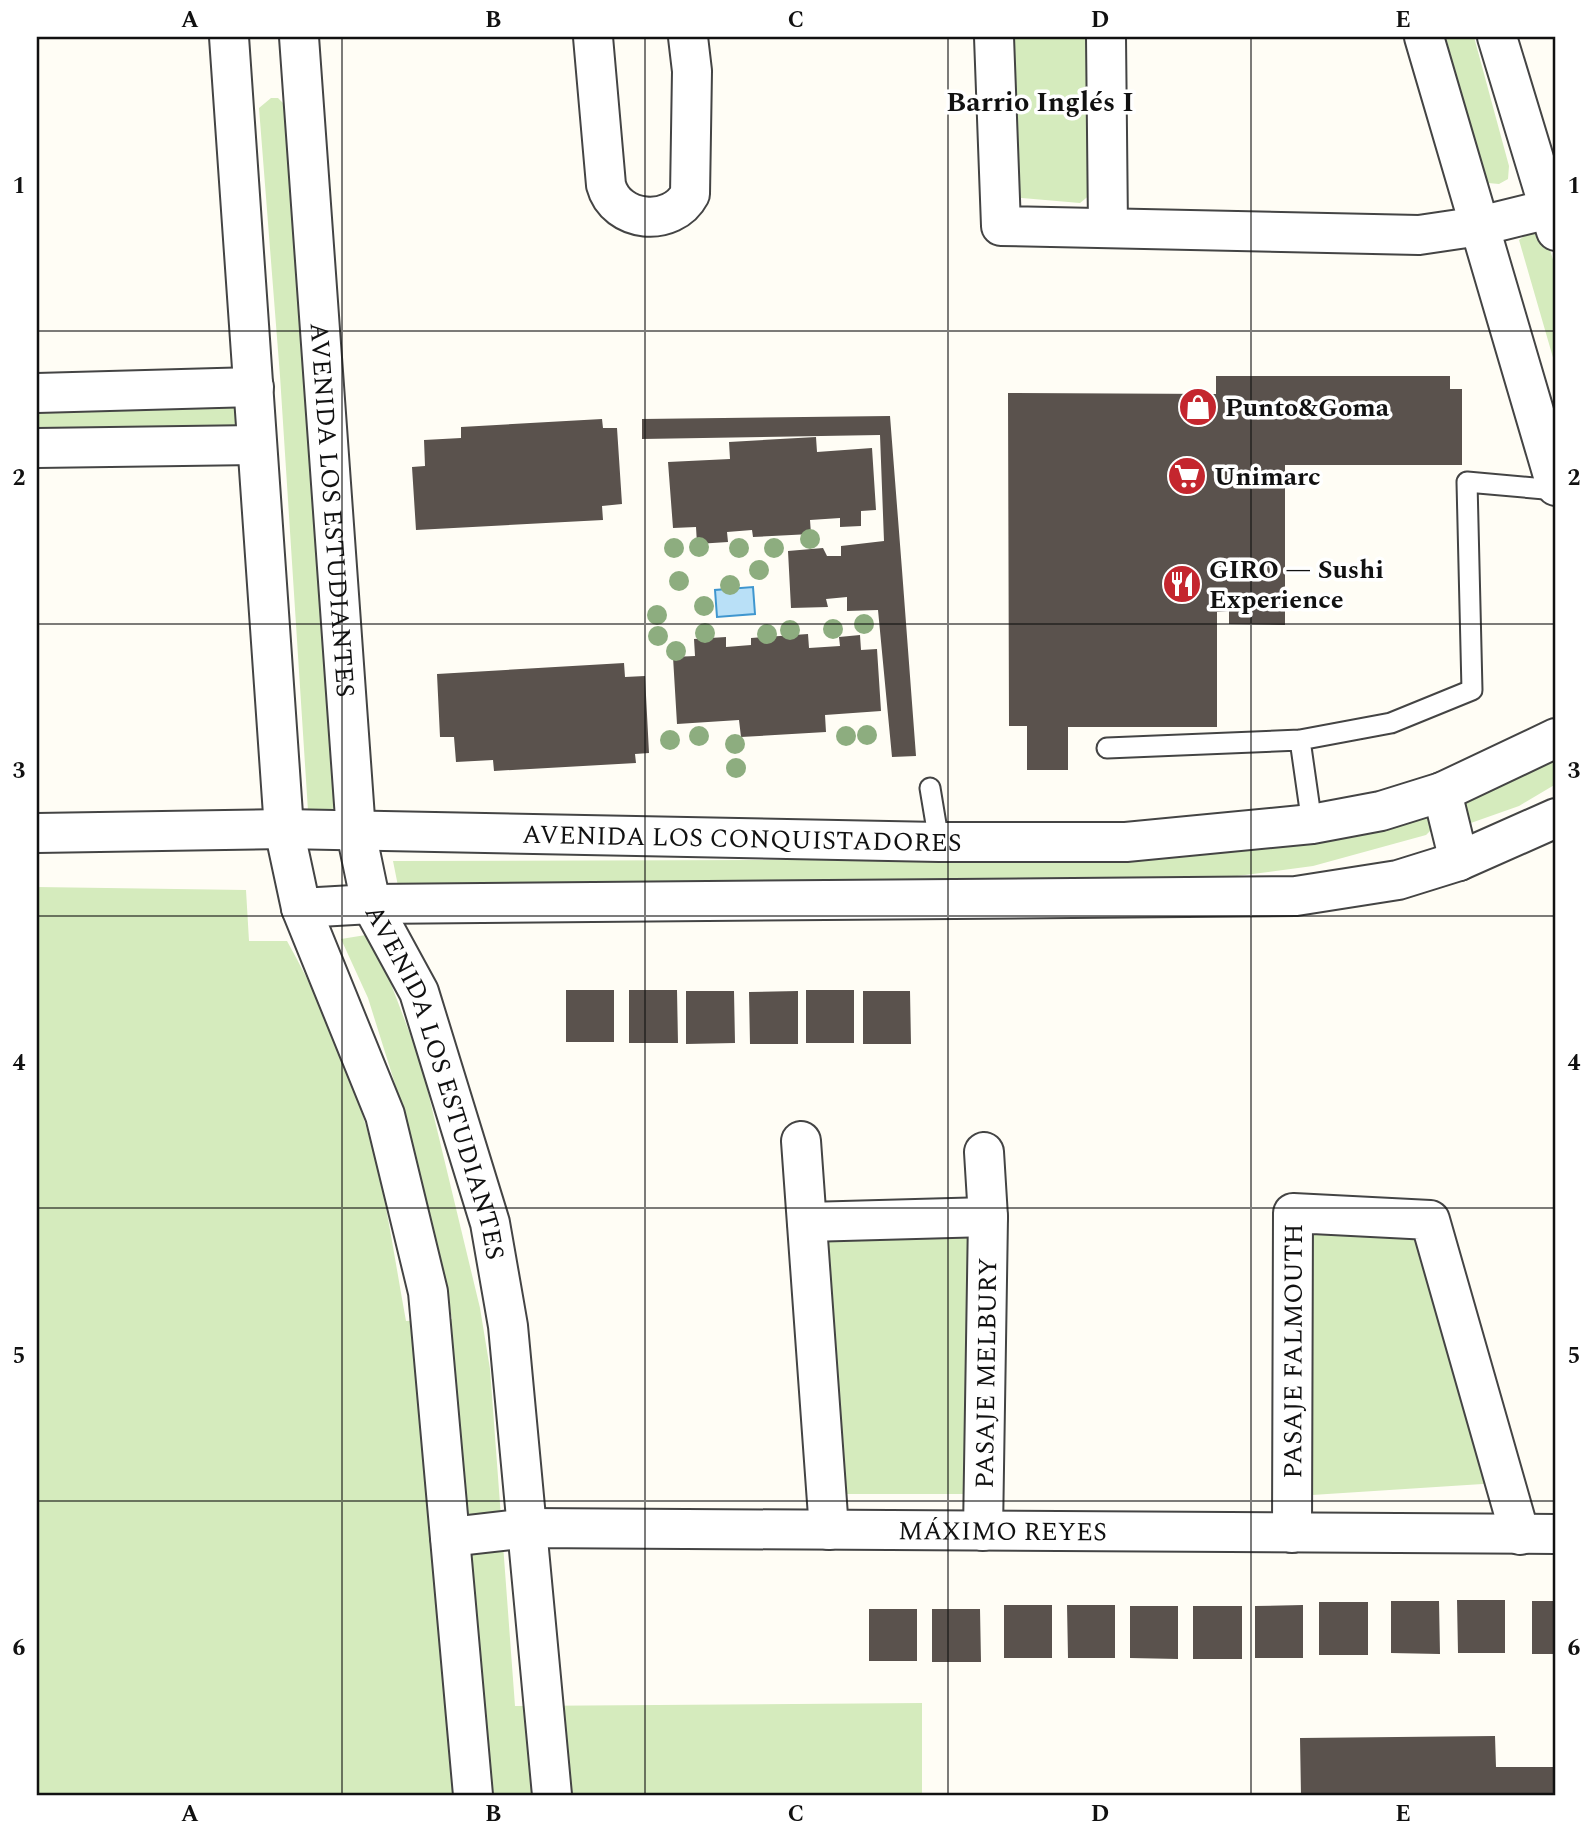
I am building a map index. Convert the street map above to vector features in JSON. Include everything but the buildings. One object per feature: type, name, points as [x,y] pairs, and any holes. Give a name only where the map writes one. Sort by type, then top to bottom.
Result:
[{"type":"street","points":[[229,37],[284,829],[301,908],[376,1090],[393,1140],[428,1292],[472,1795]]},
{"type":"street","name":"AVENIDA LOS ESTUDIANTES","points":[[299,37],[356,832],[371,904],[419,992],[490,1223],[508,1326],[552,1795]]},
{"type":"street","points":[[593,37],[606,185],[612,202],[618,208],[637,215],[674,211],[690,194],[692,84],[688,37]]},
{"type":"street","points":[[995,37],[1001,226],[1419,235],[1479,226],[1553,220],[1497,37]]},
{"type":"street","points":[[1105,37],[1108,227]]},
{"type":"street","points":[[1424,37],[1556,488]]},
{"type":"street","points":[[37,393],[254,387]]},
{"type":"street","points":[[37,448],[257,445]]},
{"type":"street","name":"AVENIDA LOS CONQUISTADORES","points":[[37,833],[284,829],[939,842],[1126,842],[1312,824],[1381,811],[1442,792],[1556,738]]},
{"type":"street","points":[[1442,792],[1459,861]]},
{"type":"street","points":[[301,908],[371,904],[1296,896],[1398,880],[1459,861],[1556,818]]},
{"type":"street","points":[[801,1142],[829,1530]]},
{"type":"street","name":"PASAJE MELBURY","points":[[984,1152],[988,1217],[984,1531]]},
{"type":"street","name":"PASAJE FALMOUTH","points":[[1292,1533],[1293,1213],[1430,1220],[1538,1535]]},
{"type":"street","points":[[807,1222],[988,1217]]},
{"type":"street","name":"MÁXIMO REYES","points":[[450,1537],[528,1528],[1538,1535]]},
{"type":"lane","points":[[1107,748],[1300,740],[1391,723],[1472,690],[1467,482],[1556,488]]},
{"type":"lane","points":[[1300,740],[1312,824]]},
{"type":"lane","points":[[930,788],[939,842]]},
{"type":"green space","points":[[1007,37],[1095,37],[1096,190],[1080,203],[1010,197]]},
{"type":"green space","points":[[1446,37],[1474,37],[1509,166],[1508,179],[1499,184],[1488,183],[1476,153]]},
{"type":"green space","points":[[271,98],[278,98],[287,107],[341,808],[308,811],[280,376],[259,108]]},
{"type":"green space","points":[[1534,229],[1546,236],[1556,270],[1556,368],[1519,240]]},
{"type":"green space","points":[[37,407],[236,408],[236,430],[37,431]]},
{"type":"green space","points":[[1556,751],[1556,784],[1519,806],[1468,824],[1460,799]]},
{"type":"green space","points":[[1416,813],[1430,817],[1431,830],[1426,835],[1313,866],[1237,876],[1081,881],[398,886],[393,861],[803,860],[1034,855]]},
{"type":"green space","points":[[37,887],[246,890],[249,941],[287,941],[324,1014],[345,1065],[377,1165],[406,1321],[452,1319],[406,1119],[368,998],[341,939],[372,934],[421,1063],[480,1308],[490,1369],[515,1706],[922,1703],[922,1795],[37,1795]]},
{"type":"green space","points":[[1309,1226],[1422,1235],[1498,1483],[1312,1495],[1302,1240]]},
{"type":"green space","points":[[970,1228],[973,1494],[841,1494],[820,1234]]},
{"type":"water","points":[[753,587],[755,614],[717,617],[715,590]]},
{"type":"place","name":"Punto&Goma","points":[[1198,407]]},
{"type":"place","name":"Unimarc","points":[[1187,476]]},
{"type":"place","name":"GIRO — Sushi Experience","points":[[1182,584]]},
{"type":"district","name":"Barrio Inglés I","points":[[1040,101]]}]
